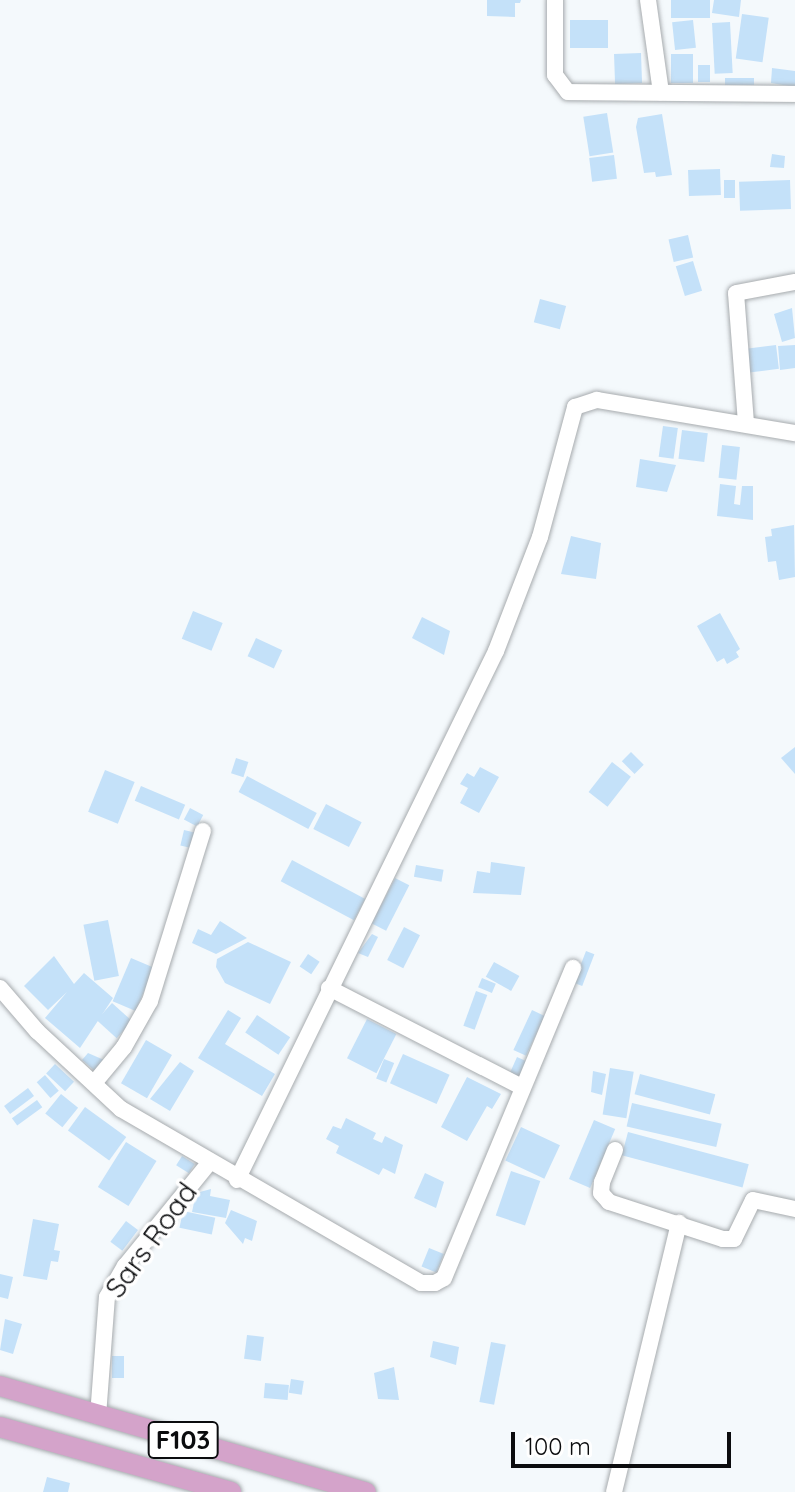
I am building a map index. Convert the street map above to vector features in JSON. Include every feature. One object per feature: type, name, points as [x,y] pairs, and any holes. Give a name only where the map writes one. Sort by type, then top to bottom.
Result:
[{"type":"main road","name":"F103","points":[[0,1386],[366,1492]]},
{"type":"main road","name":"F103","points":[[0,1427],[231,1492]]},
{"type":"street","points":[[555,0],[559,86],[592,95],[661,92],[795,94]]},
{"type":"street","points":[[648,0],[661,92]]},
{"type":"street","points":[[746,423],[736,293],[795,282]]},
{"type":"street","points":[[237,1180],[496,651],[540,537],[575,407],[597,400],[795,433]]},
{"type":"street","points":[[95,1082],[124,1047],[150,1001],[203,831]]},
{"type":"street","points":[[0,988],[37,1031],[121,1109],[237,1180],[421,1283],[435,1283],[444,1278],[573,968]]},
{"type":"street","points":[[329,988],[522,1087]]},
{"type":"street","points":[[615,1150],[601,1193],[609,1202],[734,1239],[753,1200],[795,1209]]},
{"type":"street","name":"Sars Road","points":[[98,1416],[103,1388],[101,1322],[107,1297],[134,1255],[209,1163]]},
{"type":"street","points":[[614,1492],[679,1223]]},
{"type":"building","points":[[487,0],[521,0],[515,3],[515,17],[487,16]]},
{"type":"building","points":[[671,0],[710,0],[710,18],[671,18]]},
{"type":"building","points":[[714,0],[741,0],[739,17],[712,13]]},
{"type":"building","points":[[742,14],[769,18],[762,62],[736,59]]},
{"type":"building","points":[[570,20],[608,20],[608,48],[570,48]]},
{"type":"building","points":[[693,20],[696,48],[675,50],[672,22]]},
{"type":"building","points":[[730,22],[733,73],[715,74],[712,23]]},
{"type":"building","points":[[641,53],[642,83],[615,84],[614,54]]},
{"type":"building","points":[[671,54],[693,54],[693,83],[671,83]]},
{"type":"building","points":[[698,65],[710,65],[710,82],[698,82]]},
{"type":"building","points":[[772,68],[795,71],[795,87],[771,83]]},
{"type":"building","points":[[725,78],[754,78],[754,85],[725,85]]},
{"type":"building","points":[[607,113],[613,153],[590,156],[583,117]]},
{"type":"building","points":[[662,114],[672,175],[656,177],[655,172],[644,173],[636,127],[638,118]]},
{"type":"building","points":[[772,154],[785,156],[784,168],[770,167]]},
{"type":"building","points":[[614,155],[617,179],[592,182],[589,158]]},
{"type":"building","points":[[720,169],[721,195],[689,196],[688,170]]},
{"type":"building","points":[[724,180],[735,180],[735,198],[724,198]]},
{"type":"building","points":[[790,180],[791,209],[740,211],[739,182]]},
{"type":"building","points":[[688,235],[693,257],[674,262],[669,239]]},
{"type":"building","points":[[693,261],[702,291],[685,296],[676,266]]},
{"type":"building","points":[[540,299],[566,306],[560,329],[534,322]]},
{"type":"building","points":[[792,308],[795,338],[782,342],[774,314]]},
{"type":"building","points":[[776,345],[779,369],[747,373],[744,349]]},
{"type":"building","points":[[795,345],[795,368],[780,370],[778,346]]},
{"type":"building","points":[[663,426],[678,428],[674,459],[659,457]]},
{"type":"building","points":[[682,430],[708,433],[704,462],[678,459]]},
{"type":"building","points":[[722,445],[740,447],[736,480],[719,478]]},
{"type":"building","points":[[640,459],[676,465],[667,492],[636,487]]},
{"type":"building","points":[[720,484],[736,486],[734,504],[740,505],[742,486],[753,486],[753,520],[717,516]]},
{"type":"building","points":[[794,525],[795,577],[779,580],[776,561],[768,562],[765,537],[772,536],[771,529]]},
{"type":"building","points":[[571,536],[601,543],[596,579],[561,574]]},
{"type":"building","points":[[193,611],[223,623],[211,651],[182,639]]},
{"type":"building","points":[[720,613],[740,649],[736,652],[739,657],[727,664],[724,658],[717,662],[697,626]]},
{"type":"building","points":[[422,617],[450,631],[444,655],[412,638]]},
{"type":"building","points":[[256,638],[282,650],[274,668],[248,656]]},
{"type":"building","points":[[795,747],[795,774],[781,758]]},
{"type":"building","points":[[631,752],[644,765],[635,774],[622,761]]},
{"type":"building","points":[[236,758],[248,762],[243,777],[231,773]]},
{"type":"building","points":[[612,762],[631,777],[608,807],[589,792]]},
{"type":"building","points":[[480,767],[499,777],[479,813],[460,803],[468,788],[460,784],[467,773],[474,777]]},
{"type":"building","points":[[105,770],[135,782],[118,824],[88,812]]},
{"type":"building","points":[[247,776],[317,813],[308,829],[239,792]]},
{"type":"building","points":[[141,786],[185,805],[179,819],[135,801]]},
{"type":"building","points":[[326,804],[362,822],[349,847],[313,829]]},
{"type":"building","points":[[190,808],[203,815],[197,827],[184,819]]},
{"type":"building","points":[[184,830],[197,833],[193,849],[180,846]]},
{"type":"building","points":[[292,860],[365,899],[354,920],[281,881]]},
{"type":"building","points":[[491,862],[525,867],[521,895],[473,893],[477,871],[490,873]]},
{"type":"building","points":[[416,865],[444,870],[441,882],[414,877]]},
{"type":"building","points":[[395,878],[409,885],[386,931],[372,923]]},
{"type":"building","points":[[108,920],[119,976],[94,981],[83,925]]},
{"type":"building","points":[[220,921],[247,938],[216,954],[192,943],[198,929],[211,935]]},
{"type":"building","points":[[404,927],[420,935],[403,968],[387,960]]},
{"type":"building","points":[[372,934],[378,937],[368,957],[358,953]]},
{"type":"building","points":[[248,942],[291,962],[270,1004],[225,983],[216,967],[217,959]]},
{"type":"building","points":[[586,951],[594,954],[582,986],[574,983]]},
{"type":"building","points":[[308,954],[320,962],[311,974],[300,966]]},
{"type":"building","points":[[54,956],[74,984],[84,973],[113,998],[80,1048],[45,1018],[67,992],[48,1010],[24,986]]},
{"type":"building","points":[[131,958],[154,968],[136,1011],[113,1001]]},
{"type":"building","points":[[494,962],[519,976],[511,991],[486,977]]},
{"type":"building","points":[[482,978],[496,984],[492,993],[478,987]]},
{"type":"building","points":[[476,991],[487,995],[475,1030],[463,1026]]},
{"type":"building","points":[[112,1003],[132,1021],[117,1038],[97,1020]]},
{"type":"building","points":[[228,1010],[241,1018],[225,1044],[275,1074],[262,1096],[198,1058]]},
{"type":"building","points":[[532,1010],[545,1016],[526,1056],[513,1050]]},
{"type":"building","points":[[257,1015],[290,1037],[278,1055],[245,1032]]},
{"type":"building","points":[[367,1019],[396,1034],[376,1073],[347,1058]]},
{"type":"building","points":[[146,1040],[172,1055],[147,1098],[121,1083]]},
{"type":"building","points":[[88,1053],[104,1060],[95,1071],[82,1060]]},
{"type":"building","points":[[403,1054],[450,1075],[437,1104],[390,1083]]},
{"type":"building","points":[[517,1057],[528,1062],[521,1077],[510,1073]]},
{"type":"building","points":[[384,1059],[394,1063],[386,1083],[376,1078]]},
{"type":"building","points":[[180,1062],[194,1071],[170,1111],[150,1099]]},
{"type":"building","points":[[55,1064],[74,1082],[65,1091],[46,1074]]},
{"type":"building","points":[[610,1068],[634,1072],[626,1118],[603,1114]]},
{"type":"building","points":[[593,1071],[606,1074],[602,1095],[591,1092]]},
{"type":"building","points":[[640,1074],[715,1094],[710,1114],[635,1094]]},
{"type":"building","points":[[45,1075],[59,1091],[50,1098],[37,1082]]},
{"type":"building","points":[[467,1077],[501,1094],[492,1109],[487,1106],[467,1141],[441,1127]]},
{"type":"building","points":[[28,1088],[34,1096],[10,1114],[4,1106]]},
{"type":"building","points":[[61,1094],[78,1108],[62,1127],[45,1113]]},
{"type":"building","points":[[37,1100],[42,1107],[17,1126],[12,1118]]},
{"type":"building","points":[[632,1103],[722,1124],[716,1147],[627,1126]]},
{"type":"building","points":[[85,1107],[126,1137],[109,1160],[68,1130]]},
{"type":"building","points":[[346,1118],[376,1133],[373,1139],[382,1143],[385,1136],[403,1145],[395,1174],[383,1168],[379,1175],[336,1153],[339,1146],[326,1139],[333,1126],[341,1129]]},
{"type":"building","points":[[594,1120],[615,1129],[590,1188],[569,1179]]},
{"type":"building","points":[[521,1127],[560,1145],[544,1179],[505,1161]]},
{"type":"building","points":[[628,1132],[749,1164],[743,1188],[622,1155]]},
{"type":"building","points":[[126,1142],[157,1161],[128,1206],[98,1187]]},
{"type":"building","points":[[182,1156],[195,1164],[189,1173],[176,1165]]},
{"type":"building","points":[[511,1171],[540,1181],[525,1226],[496,1215]]},
{"type":"building","points":[[425,1173],[444,1182],[436,1208],[414,1198]]},
{"type":"building","points":[[211,1189],[210,1196],[230,1200],[226,1218],[192,1212],[196,1193]]},
{"type":"building","points":[[231,1210],[257,1221],[252,1241],[245,1238],[243,1244],[225,1223]]},
{"type":"building","points":[[183,1211],[215,1218],[212,1234],[179,1228]]},
{"type":"building","points":[[33,1219],[59,1224],[54,1250],[60,1251],[58,1262],[51,1261],[47,1280],[23,1276]]},
{"type":"building","points":[[126,1221],[138,1230],[122,1251],[110,1242]]},
{"type":"building","points":[[429,1248],[444,1254],[436,1273],[422,1267]]},
{"type":"building","points":[[0,1274],[13,1277],[8,1299],[0,1297]]},
{"type":"building","points":[[5,1319],[22,1324],[13,1354],[0,1350]]},
{"type":"building","points":[[247,1335],[264,1337],[261,1361],[244,1359]]},
{"type":"building","points":[[433,1341],[459,1347],[456,1365],[430,1357]]},
{"type":"building","points":[[491,1342],[506,1345],[494,1405],[479,1402]]},
{"type":"building","points":[[112,1356],[124,1356],[124,1378],[112,1378]]},
{"type":"building","points":[[394,1367],[399,1400],[378,1399],[374,1373]]},
{"type":"building","points":[[291,1379],[304,1381],[302,1395],[289,1393]]},
{"type":"building","points":[[265,1383],[289,1385],[288,1400],[264,1398]]},
{"type":"building","points":[[47,1477],[70,1483],[68,1492],[43,1492]]}]
